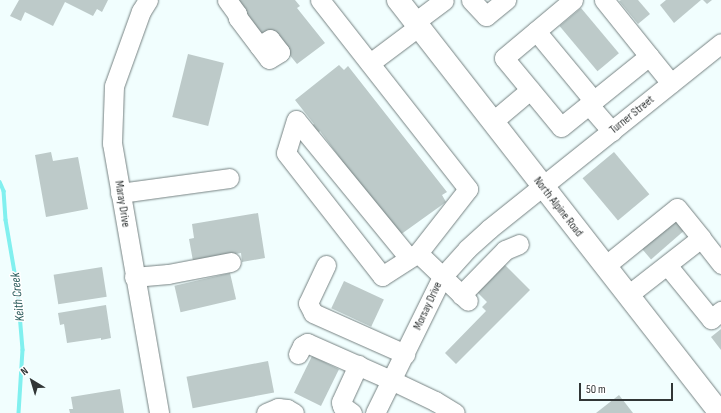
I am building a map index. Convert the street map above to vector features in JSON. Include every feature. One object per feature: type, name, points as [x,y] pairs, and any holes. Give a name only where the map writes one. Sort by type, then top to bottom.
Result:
[{"type":"main road","name":"North Alpine Road","points":[[398,0],[542,187],[720,413]]},
{"type":"street","name":"Maray Drive","points":[[148,0],[141,11],[114,86],[112,142],[134,277],[159,413]]},
{"type":"street","points":[[227,0],[237,14],[238,18],[259,46]]},
{"type":"street","points":[[320,0],[468,189],[413,256],[382,276],[286,153],[296,120],[413,256],[442,277],[465,298],[505,250],[519,244]]},
{"type":"street","points":[[370,63],[444,0]]},
{"type":"street","points":[[471,0],[486,16],[506,0]]},
{"type":"street","points":[[573,0],[504,58],[561,127],[649,56]]},
{"type":"street","points":[[604,0],[671,83]]},
{"type":"street","points":[[536,31],[612,131]]},
{"type":"street","name":"Turner Street","points":[[542,187],[671,83],[719,49]]},
{"type":"street","points":[[492,122],[530,90]]},
{"type":"street","points":[[120,193],[229,178]]},
{"type":"street","name":"Morsay Drive","points":[[375,413],[442,277],[467,249],[542,187]]},
{"type":"street","points":[[605,266],[677,208],[721,264]]},
{"type":"street","points":[[628,295],[701,238]]},
{"type":"street","points":[[134,277],[168,274],[230,262]]},
{"type":"street","points":[[326,265],[308,303],[313,313],[405,354]]},
{"type":"street","points":[[667,265],[711,319],[721,311]]},
{"type":"street","points":[[298,354],[302,346],[307,343],[391,380],[435,401],[455,413]]},
{"type":"street","points":[[352,413],[342,406],[341,402],[358,365]]},
{"type":"street","points":[[266,413],[278,408],[287,409],[294,413]]},
{"type":"building","points":[[19,0],[108,0],[102,12],[97,9],[93,16],[65,2],[53,26],[25,12],[21,21],[10,16]]},
{"type":"building","points":[[234,0],[295,0],[300,6],[297,8],[325,43],[297,64],[270,31],[258,40]]},
{"type":"building","points":[[638,0],[650,14],[638,24],[619,1]]},
{"type":"building","points":[[666,0],[701,0],[674,23],[660,5]]},
{"type":"building","points":[[703,0],[712,0],[707,4]]},
{"type":"building","points":[[581,8],[619,53],[597,71],[560,26]]},
{"type":"building","points":[[188,54],[224,63],[208,126],[172,117]]},
{"type":"building","points":[[339,65],[344,70],[348,66],[447,192],[442,195],[446,202],[400,235],[338,166],[342,161],[320,131],[315,136],[309,128],[314,124],[295,100]]},
{"type":"building","points":[[51,152],[53,161],[78,157],[88,209],[46,217],[35,155]]},
{"type":"building","points":[[614,152],[649,194],[618,220],[583,178]]},
{"type":"building","points":[[258,213],[265,258],[242,262],[241,253],[193,261],[189,239],[194,238],[192,224]]},
{"type":"building","points":[[677,213],[689,227],[651,259],[639,246]]},
{"type":"building","points":[[501,261],[530,290],[456,364],[445,353],[486,311],[482,307],[487,302],[474,289]]},
{"type":"building","points":[[102,267],[107,297],[58,304],[54,275]]},
{"type":"building","points":[[230,273],[236,299],[181,312],[174,286]]},
{"type":"building","points":[[344,281],[384,300],[371,327],[331,308]]},
{"type":"building","points":[[106,305],[111,338],[67,343],[64,324],[60,325],[58,313]]},
{"type":"building","points":[[721,329],[721,350],[711,337]]},
{"type":"building","points":[[312,356],[339,369],[321,406],[294,393]]},
{"type":"building","points":[[268,361],[274,392],[193,408],[187,377]]},
{"type":"building","points":[[120,389],[124,413],[70,413],[69,409],[73,409],[71,397]]},
{"type":"building","points":[[619,395],[633,413],[596,413]]},
{"type":"waterway","name":"Keith Creek","points":[[0,182],[4,191],[6,220],[18,290],[23,350],[19,413]]}]
